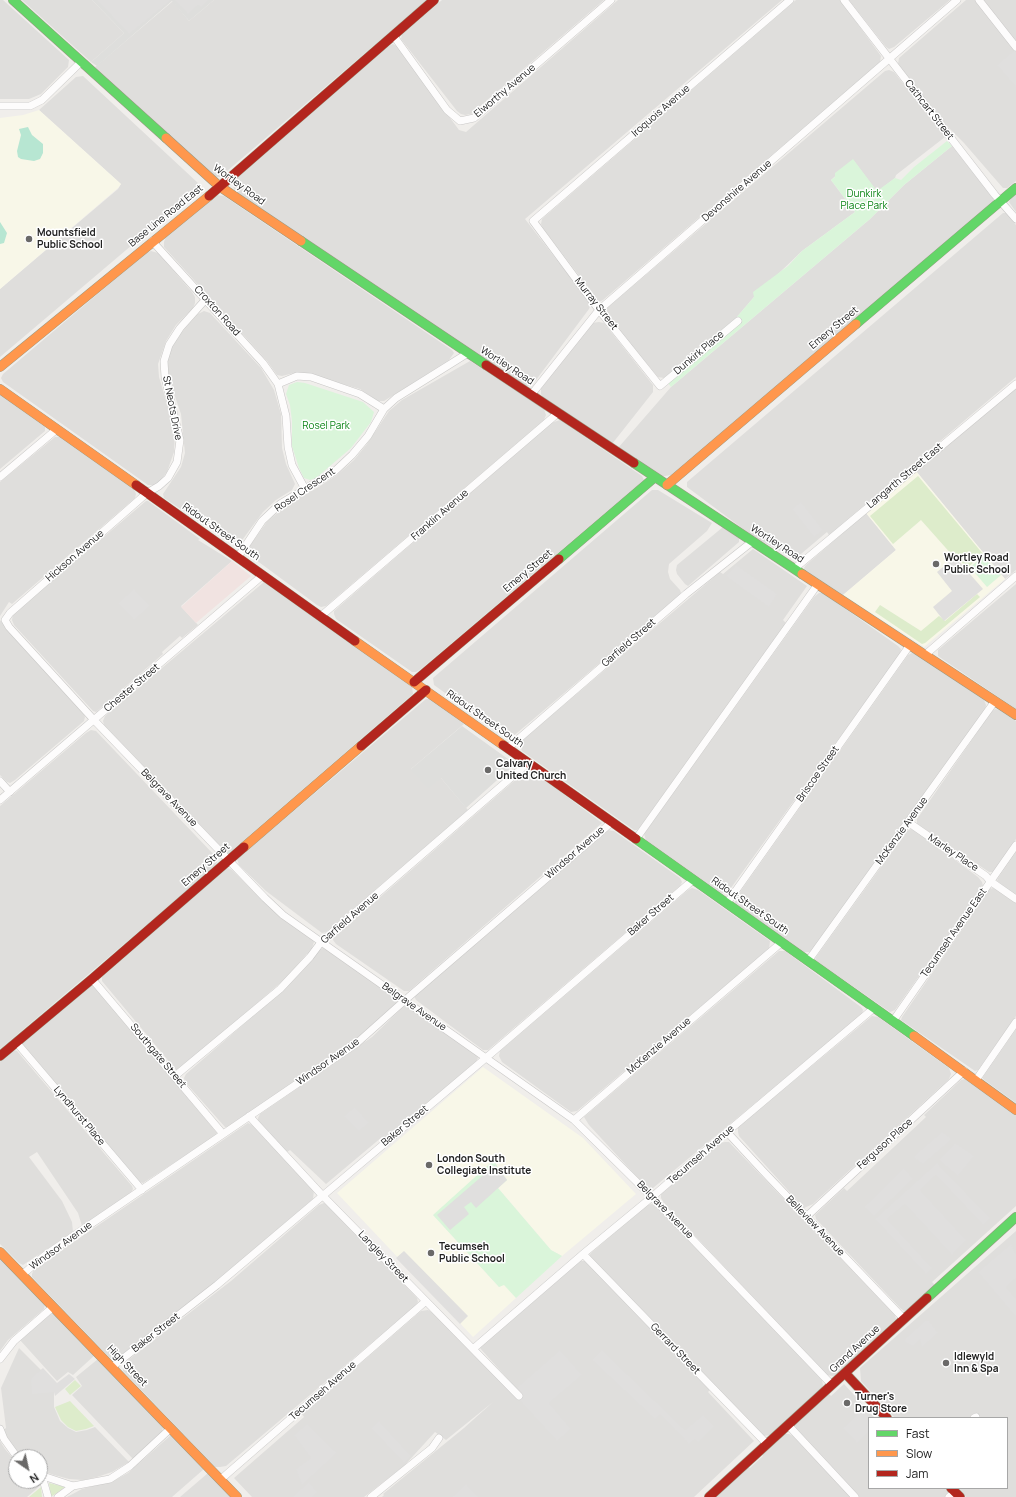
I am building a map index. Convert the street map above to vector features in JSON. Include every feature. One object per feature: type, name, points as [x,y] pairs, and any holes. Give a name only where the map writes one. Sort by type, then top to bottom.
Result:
[{"type":"street","name":"Wortley Road","points":[[13,0],[219,186],[558,413],[1016,715]]},
{"type":"street","name":"Base Line Road East","points":[[0,367],[219,186],[434,0]]},
{"type":"street","name":"Elworthy Avenue","points":[[393,35],[447,110],[460,121],[474,118],[611,0]]},
{"type":"street","name":"Iroquois Avenue","points":[[533,221],[790,0]]},
{"type":"street","name":"Cathcart Street","points":[[844,0],[1000,201],[1016,219]]},
{"type":"street","name":"Devonshire Avenue","points":[[531,395],[599,310],[957,0]]},
{"type":"street","points":[[979,0],[1016,47]]},
{"type":"street","points":[[0,106],[30,106],[42,100],[81,62]]},
{"type":"street","name":"Emery Street","points":[[667,485],[1016,188]]},
{"type":"street","name":"Murray Street","points":[[533,221],[599,310],[660,386]]},
{"type":"street","name":"Croxton Road","points":[[152,241],[263,363],[278,384],[286,416],[288,448],[292,465],[305,489]]},
{"type":"street","name":"St Neots Drive","points":[[147,493],[160,486],[168,478],[177,462],[180,440],[164,377],[164,361],[169,345],[180,328],[206,299]]},
{"type":"street","name":"Dunkirk Place","points":[[660,386],[738,321]]},
{"type":"street","name":"Rosel Crescent","points":[[238,557],[262,521],[280,504],[335,471],[352,455],[368,436],[384,409],[396,398],[468,353]]},
{"type":"street","points":[[278,384],[297,376],[311,377],[360,394],[384,409]]},
{"type":"street","name":"Langarth Street East","points":[[794,569],[1016,384]]},
{"type":"street","name":"Ridout Street South","points":[[0,389],[964,1071],[1016,1110]]},
{"type":"street","name":"Franklin Avenue","points":[[321,616],[558,413]]},
{"type":"street","points":[[0,477],[57,429]]},
{"type":"street","name":"Emery Street","points":[[414,682],[655,477]]},
{"type":"street","name":"Hickson Avenue","points":[[5,620],[10,613],[147,493]]},
{"type":"street","name":"Garfield Street","points":[[508,748],[686,594],[753,541]]},
{"type":"street","name":"Chester Street","points":[[0,800],[263,575]]},
{"type":"street","points":[[925,654],[1016,576]]},
{"type":"street","points":[[636,840],[818,584]]},
{"type":"street","name":"Belgrave Avenue","points":[[5,620],[9,627],[94,720],[283,915],[574,1120],[652,1197],[832,1385]]},
{"type":"street","name":"Briscoe Street","points":[[727,903],[910,645]]},
{"type":"street","name":"Emery Street","points":[[0,1056],[92,979],[426,690]]},
{"type":"street","name":"McKenzie Avenue","points":[[808,961],[995,701]]},
{"type":"street","name":"Garfield Avenue","points":[[175,1076],[280,989],[322,942],[528,763]]},
{"type":"street","points":[[0,781],[10,792]]},
{"type":"street","name":"Windsor Avenue","points":[[22,1275],[44,1256],[357,1043],[612,822]]},
{"type":"street","name":"Marley Place","points":[[908,822],[986,876],[990,881],[1016,899]]},
{"type":"street","name":"Tecumseh Avenue East","points":[[893,1021],[1016,845]]},
{"type":"street","name":"Baker Street","points":[[112,1367],[217,1285],[322,1195],[487,1058],[693,880]]},
{"type":"street","name":"McKenzie Avenue","points":[[574,1120],[782,942]]},
{"type":"street","name":"Southgate Street","points":[[92,979],[223,1134]]},
{"type":"street","name":"Tecumseh Avenue","points":[[473,1349],[874,1008]]},
{"type":"street","points":[[976,1080],[1016,1022]]},
{"type":"street","name":"Lyndhurst Place","points":[[16,1042],[142,1190]]},
{"type":"street","name":"Ferguson Place","points":[[806,1216],[964,1071]]},
{"type":"street","name":"Langley Street","points":[[250,1116],[322,1195],[519,1396]]},
{"type":"street","name":"Belleview Avenue","points":[[727,1132],[904,1319]]},
{"type":"street","name":"Grand Avenue","points":[[709,1497],[846,1374],[1016,1217]]},
{"type":"street","name":"High Street","points":[[0,1252],[172,1428],[237,1497]]},
{"type":"street","name":"Gerrard Street","points":[[583,1254],[767,1444]]},
{"type":"street","name":"Tecumseh Avenue","points":[[220,1480],[426,1301]]},
{"type":"street","points":[[1,1357],[14,1341],[53,1306]]},
{"type":"street","points":[[846,1374],[886,1417]]},
{"type":"street","points":[[788,1425],[855,1497]]},
{"type":"street","points":[[58,1497],[73,1486],[110,1479],[130,1466],[172,1428]]},
{"type":"street","points":[[0,1430],[11,1449]]},
{"type":"street","points":[[371,1497],[432,1448],[439,1438]]},
{"type":"street","points":[[48,1477],[73,1486]]},
{"type":"shaded area","points":[[0,0],[3,0],[69,60],[68,67],[41,94],[29,99],[0,99]]},
{"type":"shaded area","points":[[22,0],[92,0],[124,33],[91,62]]},
{"type":"shaded area","points":[[92,0],[214,0],[189,21],[172,1],[97,66],[91,62],[124,33]]},
{"type":"shaded area","points":[[97,0],[171,0],[129,34]]},
{"type":"shaded area","points":[[175,0],[209,0],[201,7],[198,5],[188,14]]},
{"type":"shaded area","points":[[214,0],[427,0],[220,177],[214,177],[94,68],[173,1],[189,21]]},
{"type":"shaded area","points":[[442,0],[604,0],[471,114],[465,115],[457,111],[401,39],[402,34]]},
{"type":"shaded area","points":[[618,0],[782,0],[525,219],[591,304],[589,309],[533,384],[524,386],[235,191],[232,184],[234,178],[387,47],[393,44],[397,46],[459,130],[466,132]]},
{"type":"shaded area","points":[[796,0],[840,0],[881,56],[880,62],[599,302],[543,228],[541,224],[542,219]]},
{"type":"shaded area","points":[[849,0],[950,0],[894,47],[889,49]]},
{"type":"shaded area","points":[[966,0],[1016,0],[1016,181],[1007,188],[1003,188],[964,143],[938,117],[898,64],[899,58]]},
{"type":"shaded area","points":[[1016,49],[1016,87],[997,65]]},
{"type":"shaded area","points":[[889,70],[894,72],[945,137],[896,175],[895,178],[877,192],[853,160],[831,180],[855,212],[802,251],[754,297],[736,318],[664,378],[658,377],[608,317],[606,313],[607,308],[885,71]]},
{"type":"shaded area","points":[[83,76],[198,183],[198,189],[0,357],[0,289],[118,189],[121,184],[39,110],[76,77]]},
{"type":"shaded area","name":"Mountsfield Public School","points":[[39,110],[121,184],[0,289],[0,118],[23,115]]},
{"type":"shaded area","points":[[952,146],[993,198],[993,202],[671,475],[660,476],[618,448],[671,387],[870,219],[904,185]]},
{"type":"shaded area","points":[[1016,194],[1016,212],[1009,202]]},
{"type":"shaded area","points":[[217,195],[224,196],[452,350],[454,353],[449,360],[384,401],[378,401],[360,389],[304,373],[294,373],[282,376],[277,375],[267,361],[164,247],[166,236]]},
{"type":"shaded area","points":[[1003,213],[1006,213],[1016,225],[1016,377],[829,535],[827,532],[795,559],[754,537],[687,487],[687,482]]},
{"type":"shaded area","points":[[151,251],[158,253],[192,292],[195,297],[195,303],[193,308],[176,325],[166,341],[158,364],[159,377],[175,430],[174,452],[167,472],[159,482],[154,485],[148,485],[3,382],[1,378],[3,374],[146,253]]},
{"type":"shaded area","points":[[204,311],[210,313],[261,368],[274,390],[281,414],[282,448],[286,464],[295,484],[292,490],[276,500],[263,512],[240,543],[235,545],[164,498],[163,494],[181,467],[185,453],[181,414],[168,376],[167,363],[172,346],[181,333],[198,314]]},
{"type":"shaded area","points":[[592,323],[604,323],[653,385],[653,392],[612,444],[545,400],[541,394],[541,388]]},
{"type":"shaded area","points":[[470,361],[544,409],[546,415],[544,420],[326,606],[321,607],[317,605],[249,554],[248,548],[267,522],[284,507],[337,475],[354,460],[367,444],[389,411],[402,400]]},
{"type":"shaded area","points":[[1016,386],[1016,570],[1005,579],[916,471]]},
{"type":"shaded area","points":[[0,394],[45,427],[45,431],[0,469]]},
{"type":"shaded area","points":[[560,420],[642,476],[644,480],[416,672],[412,672],[336,619],[334,611],[551,423]]},
{"type":"shaded area","points":[[55,437],[60,437],[134,489],[136,494],[135,498],[12,604],[9,602],[0,616],[0,482]]},
{"type":"shaded area","name":"Wortley Road Public School","points":[[916,471],[1005,579],[924,647],[843,595],[896,550],[866,513]]},
{"type":"shaded area","points":[[652,490],[658,490],[712,523],[707,531],[669,564],[668,572],[670,579],[680,590],[681,593],[679,596],[511,738],[508,738],[434,685],[433,678]]},
{"type":"shaded area","points":[[146,501],[200,539],[198,540],[232,561],[181,606],[198,625],[182,638],[180,636],[162,652],[163,654],[96,712],[93,711],[14,625],[12,620],[13,614]]},
{"type":"shaded area","points":[[801,502],[823,530],[814,537],[792,509]]},
{"type":"shaded area","points":[[866,513],[896,550],[843,595],[806,571],[804,568]]},
{"type":"shaded area","points":[[723,527],[739,538],[739,542],[688,586],[677,574],[677,565]]},
{"type":"shaded area","points":[[753,549],[807,586],[783,620],[786,623],[637,830],[634,830],[522,751],[519,743],[720,572],[723,574]]},
{"type":"shaded area","points":[[955,557],[983,589],[944,621],[933,607],[952,591],[937,572]]},
{"type":"shaded area","points":[[232,561],[251,576],[196,623],[181,607]]},
{"type":"shaded area","points":[[736,565],[777,594],[769,607],[726,576]]},
{"type":"shaded area","points":[[264,582],[412,687],[413,694],[228,854],[104,725],[103,721],[105,716]]},
{"type":"shaded area","points":[[1016,584],[1016,709],[938,656],[938,650]]},
{"type":"shaded area","points":[[134,589],[150,606],[134,620],[118,603]]},
{"type":"shaded area","points":[[819,593],[823,593],[898,646],[901,649],[900,654],[728,892],[721,893],[646,840],[644,834],[814,597]]},
{"type":"shaded area","points":[[0,620],[85,717],[84,721],[10,783],[0,775]]},
{"type":"shaded area","points":[[912,653],[916,654],[984,700],[986,705],[985,710],[811,952],[802,952],[735,903],[735,899],[908,655]]},
{"type":"shaded area","points":[[426,699],[431,699],[464,724],[411,769],[441,778],[468,810],[326,932],[322,933],[266,891],[239,865],[237,859]]},
{"type":"shaded area","points":[[995,709],[1016,721],[1016,839],[993,872],[989,872],[917,824],[917,819],[992,711]]},
{"type":"shaded area","points":[[462,726],[515,764],[466,808],[441,778],[428,788],[411,769]]},
{"type":"shaded area","points":[[91,730],[96,731],[216,857],[217,862],[214,868],[0,1049],[0,806]]},
{"type":"shaded area","points":[[528,771],[533,771],[602,823],[409,991],[404,991],[336,944],[333,940],[334,937],[521,775]]},
{"type":"shaded area","points":[[911,829],[916,831],[978,877],[983,886],[895,1010],[890,1012],[815,960],[907,831]]},
{"type":"shaded area","points":[[607,830],[614,831],[680,878],[682,882],[680,886],[488,1050],[483,1050],[416,1000],[414,996]]},
{"type":"shaded area","points":[[1016,852],[1016,895],[997,881]]},
{"type":"shaded area","points":[[228,868],[232,870],[267,905],[314,942],[312,948],[287,977],[177,1071],[102,981],[102,977],[225,869]]},
{"type":"shaded area","points":[[692,888],[698,890],[770,941],[769,949],[577,1111],[571,1112],[502,1062],[499,1056],[500,1051]]},
{"type":"shaded area","points":[[993,888],[1016,903],[1016,1016],[978,1070],[975,1071],[901,1020],[990,889]]},
{"type":"shaded area","points":[[323,948],[328,948],[394,997],[397,1000],[396,1004],[357,1040],[228,1127],[225,1127],[185,1082],[184,1078],[186,1074],[281,992],[318,951]]},
{"type":"shaded area","points":[[779,951],[785,951],[861,1007],[863,1010],[862,1014],[653,1188],[648,1189],[589,1125],[584,1117]]},
{"type":"shaded area","points":[[91,984],[95,986],[217,1133],[215,1136],[143,1183],[139,1182],[21,1044]]},
{"type":"shaded area","points":[[404,1006],[410,1007],[477,1055],[478,1058],[476,1062],[385,1139],[382,1137],[326,1184],[290,1150],[287,1152],[258,1121],[258,1118],[260,1114],[372,1037]]},
{"type":"shaded area","points":[[872,1016],[878,1017],[949,1068],[951,1074],[949,1079],[813,1204],[804,1208],[739,1136],[738,1127]]},
{"type":"shaded area","points":[[1016,1029],[1016,1103],[983,1079],[983,1077]]},
{"type":"shaded area","points":[[14,1050],[17,1051],[133,1189],[131,1193],[82,1226],[78,1213],[37,1152],[29,1157],[62,1201],[72,1222],[73,1232],[23,1265],[19,1263],[0,1244],[0,1061]]},
{"type":"shaded area","name":"London South Collegiate Institute","points":[[483,1067],[583,1138],[636,1194],[562,1256],[551,1250],[498,1188],[507,1179],[499,1170],[433,1215],[499,1287],[504,1284],[516,1298],[473,1337],[337,1193]]},
{"type":"shaded area","points":[[965,1079],[1016,1115],[1016,1206],[932,1282],[935,1285],[908,1310],[904,1311],[816,1219],[815,1215],[844,1188],[847,1191],[926,1117],[924,1115],[961,1080]]},
{"type":"shaded area","points":[[355,1107],[369,1123],[359,1131],[344,1116]]},
{"type":"shaded area","points":[[248,1123],[252,1125],[314,1190],[313,1199],[211,1286],[117,1358],[113,1359],[109,1357],[32,1277],[34,1269]]},
{"type":"shaded area","points":[[942,1132],[952,1139],[923,1164],[913,1157]]},
{"type":"shaded area","points":[[729,1142],[895,1315],[896,1319],[836,1375],[827,1375],[664,1203],[661,1198],[661,1194],[720,1143]]},
{"type":"shaded area","points":[[955,1143],[974,1156],[958,1176],[939,1160]]},
{"type":"shaded area","points":[[937,1163],[990,1218],[983,1225],[936,1175],[920,1190],[966,1240],[952,1255],[905,1204],[887,1219],[932,1268],[926,1274],[875,1219]]},
{"type":"shaded area","points":[[495,1165],[507,1180],[476,1208],[471,1202],[464,1207],[469,1214],[450,1230],[437,1215]]},
{"type":"shaded area","points":[[904,1168],[913,1179],[874,1216],[864,1207]]},
{"type":"shaded area","points":[[324,1203],[328,1204],[417,1298],[418,1302],[414,1307],[226,1466],[215,1467],[123,1371],[123,1364],[231,1281],[319,1205]]},
{"type":"shaded area","points":[[652,1204],[656,1206],[822,1380],[823,1385],[821,1390],[771,1435],[763,1436],[589,1256],[647,1205]]},
{"type":"shaded area","points":[[1016,1231],[1016,1497],[966,1497],[959,1489],[1008,1489],[1008,1417],[894,1417],[861,1381],[860,1368]]},
{"type":"shaded area","points":[[1011,1244],[1016,1255],[1016,1278],[1006,1287],[1016,1299],[1016,1317],[978,1272]]},
{"type":"shaded area","points":[[404,1251],[468,1316],[460,1324],[396,1258]]},
{"type":"shaded area","points":[[0,1258],[45,1304],[44,1309],[8,1340],[0,1351]]},
{"type":"shaded area","points":[[580,1261],[586,1261],[710,1390],[708,1392],[754,1441],[694,1497],[382,1497],[384,1495],[383,1494],[464,1428],[493,1402],[446,1440],[435,1432],[404,1466],[364,1497],[252,1497],[234,1478],[304,1417],[302,1414],[421,1311],[428,1310],[435,1314],[508,1389],[514,1386],[479,1347]]},
{"type":"shaded area","points":[[48,1315],[55,1315],[95,1355],[73,1375],[68,1372],[57,1381],[20,1340]]},
{"type":"shaded area","points":[[925,1321],[929,1321],[938,1333],[922,1347],[920,1339],[913,1346],[905,1342],[906,1338]]},
{"type":"shaded area","points":[[19,1348],[54,1383],[54,1407],[60,1421],[68,1428],[76,1432],[95,1427],[129,1462],[112,1472],[83,1480],[69,1479],[48,1473],[48,1449],[14,1449],[9,1443],[3,1430],[6,1428],[1,1388]]},
{"type":"shaded area","points":[[560,1350],[582,1375],[549,1403],[571,1429],[557,1441],[512,1392]]},
{"type":"shaded area","points":[[602,1350],[685,1430],[703,1415],[714,1426],[698,1442],[695,1439],[689,1444],[660,1414],[655,1419],[592,1360]]},
{"type":"shaded area","points":[[98,1359],[163,1427],[162,1432],[133,1459],[72,1395],[82,1386],[76,1377]]},
{"type":"shaded area","points":[[43,1368],[57,1383],[69,1374],[75,1379],[55,1396],[54,1392],[32,1394],[31,1378]]},
{"type":"shaded area","points":[[844,1384],[874,1417],[868,1417],[868,1489],[946,1489],[949,1493],[945,1497],[859,1497],[796,1429],[795,1425],[829,1394],[831,1396]]},
{"type":"shaded area","points":[[863,1409],[871,1417],[868,1417],[868,1432],[857,1443],[843,1428]]},
{"type":"shaded area","points":[[379,1421],[411,1456],[404,1463],[371,1428]]},
{"type":"shaded area","points":[[307,1424],[337,1453],[302,1485],[296,1469],[311,1458],[294,1435]]},
{"type":"shaded area","points":[[784,1434],[793,1436],[851,1497],[714,1497],[747,1467],[750,1468],[763,1456],[762,1454]]},
{"type":"shaded area","points":[[171,1435],[204,1469],[172,1497],[67,1497],[82,1489],[115,1480],[128,1473]]},
{"type":"shaded area","points":[[0,1441],[8,1453],[8,1489],[36,1489],[27,1497],[0,1497]]},
{"type":"shaded area","points":[[208,1473],[232,1497],[180,1497]]},
{"type":"shaded area","points":[[309,1482],[317,1492],[312,1497],[292,1497]]},
{"type":"shaded area","points":[[466,1484],[478,1497],[452,1497]]},
{"type":"green space","points":[[28,127],[32,135],[43,144],[43,153],[40,159],[34,161],[21,159],[18,157],[17,151],[21,135],[19,129]]},
{"type":"green space","name":"Dunkirk Place Park","points":[[947,141],[952,146],[904,185],[870,219],[671,387],[664,378],[736,318],[754,297],[753,292],[788,266],[802,251],[855,212],[831,180],[835,177],[835,173],[853,159],[877,191],[895,178],[901,180],[914,167]]},
{"type":"green space","points":[[0,222],[7,233],[4,243],[0,244]]},
{"type":"green space","name":"Rosel Park","points":[[297,382],[305,383],[363,402],[374,412],[371,422],[351,448],[316,478],[310,480],[304,478],[292,446],[292,421],[290,405],[286,394],[289,385]]},
{"type":"green space","points":[[918,476],[983,554],[967,568],[955,555],[953,556],[921,520],[893,544],[870,516]]},
{"type":"green space","points":[[984,556],[1001,575],[987,587],[970,567]]},
{"type":"green space","points":[[977,594],[980,597],[922,644],[875,612],[880,605],[921,631],[939,616],[945,621]]},
{"type":"green space","points":[[494,1160],[499,1170],[507,1180],[498,1188],[551,1250],[562,1256],[516,1298],[504,1285],[499,1287],[433,1215]]},
{"type":"green space","points":[[75,1380],[81,1386],[70,1395],[65,1389]]},
{"type":"green space","points":[[70,1401],[94,1426],[76,1431],[68,1427],[61,1420],[55,1407]]},
{"type":"green space","points":[[49,1483],[65,1487],[51,1497]]},
{"type":"green space","points":[[39,1489],[41,1489],[42,1497],[29,1497]]},
{"type":"traffic: fast","points":[[13,0],[166,138]]},
{"type":"traffic: fast","points":[[856,324],[1016,188]]},
{"type":"traffic: fast","points":[[301,241],[486,365]]},
{"type":"traffic: fast","points":[[634,463],[802,574]]},
{"type":"traffic: fast","points":[[559,559],[655,477]]},
{"type":"traffic: fast","points":[[636,839],[914,1036]]},
{"type":"traffic: fast","points":[[927,1298],[1016,1217]]},
{"type":"traffic: slow","points":[[166,138],[219,186],[301,241]]},
{"type":"traffic: slow","points":[[0,367],[209,196]]},
{"type":"traffic: slow","points":[[667,485],[856,324]]},
{"type":"traffic: slow","points":[[0,389],[136,485]]},
{"type":"traffic: slow","points":[[802,574],[1016,715]]},
{"type":"traffic: slow","points":[[355,641],[503,745]]},
{"type":"traffic: slow","points":[[244,847],[361,746]]},
{"type":"traffic: slow","points":[[914,1036],[1016,1110]]},
{"type":"traffic: slow","points":[[0,1252],[237,1497]]},
{"type":"traffic: jam","points":[[209,196],[434,0]]},
{"type":"traffic: jam","points":[[486,365],[634,463]]},
{"type":"traffic: jam","points":[[136,485],[355,641]]},
{"type":"traffic: jam","points":[[414,682],[559,559]]},
{"type":"traffic: jam","points":[[361,746],[426,690]]},
{"type":"traffic: jam","points":[[503,745],[636,839]]},
{"type":"traffic: jam","points":[[0,1056],[92,979],[244,847]]},
{"type":"traffic: jam","points":[[709,1497],[927,1298]]},
{"type":"traffic: jam","points":[[846,1374],[886,1417]]},
{"type":"traffic: jam","points":[[952,1489],[960,1497]]},
{"type":"place","name":"Mountsfield Public School","points":[[29,239]]},
{"type":"place","name":"Wortley Road Public School","points":[[936,564]]},
{"type":"place","name":"Calvary United Church","points":[[488,770]]},
{"type":"place","name":"London South Collegiate Institute","points":[[429,1165]]},
{"type":"place","name":"Tecumseh Public School","points":[[431,1253]]},
{"type":"place","name":"Idlewyld Inn & Spa","points":[[946,1363]]},
{"type":"place","name":"Turner's Drug Store","points":[[847,1403]]}]
